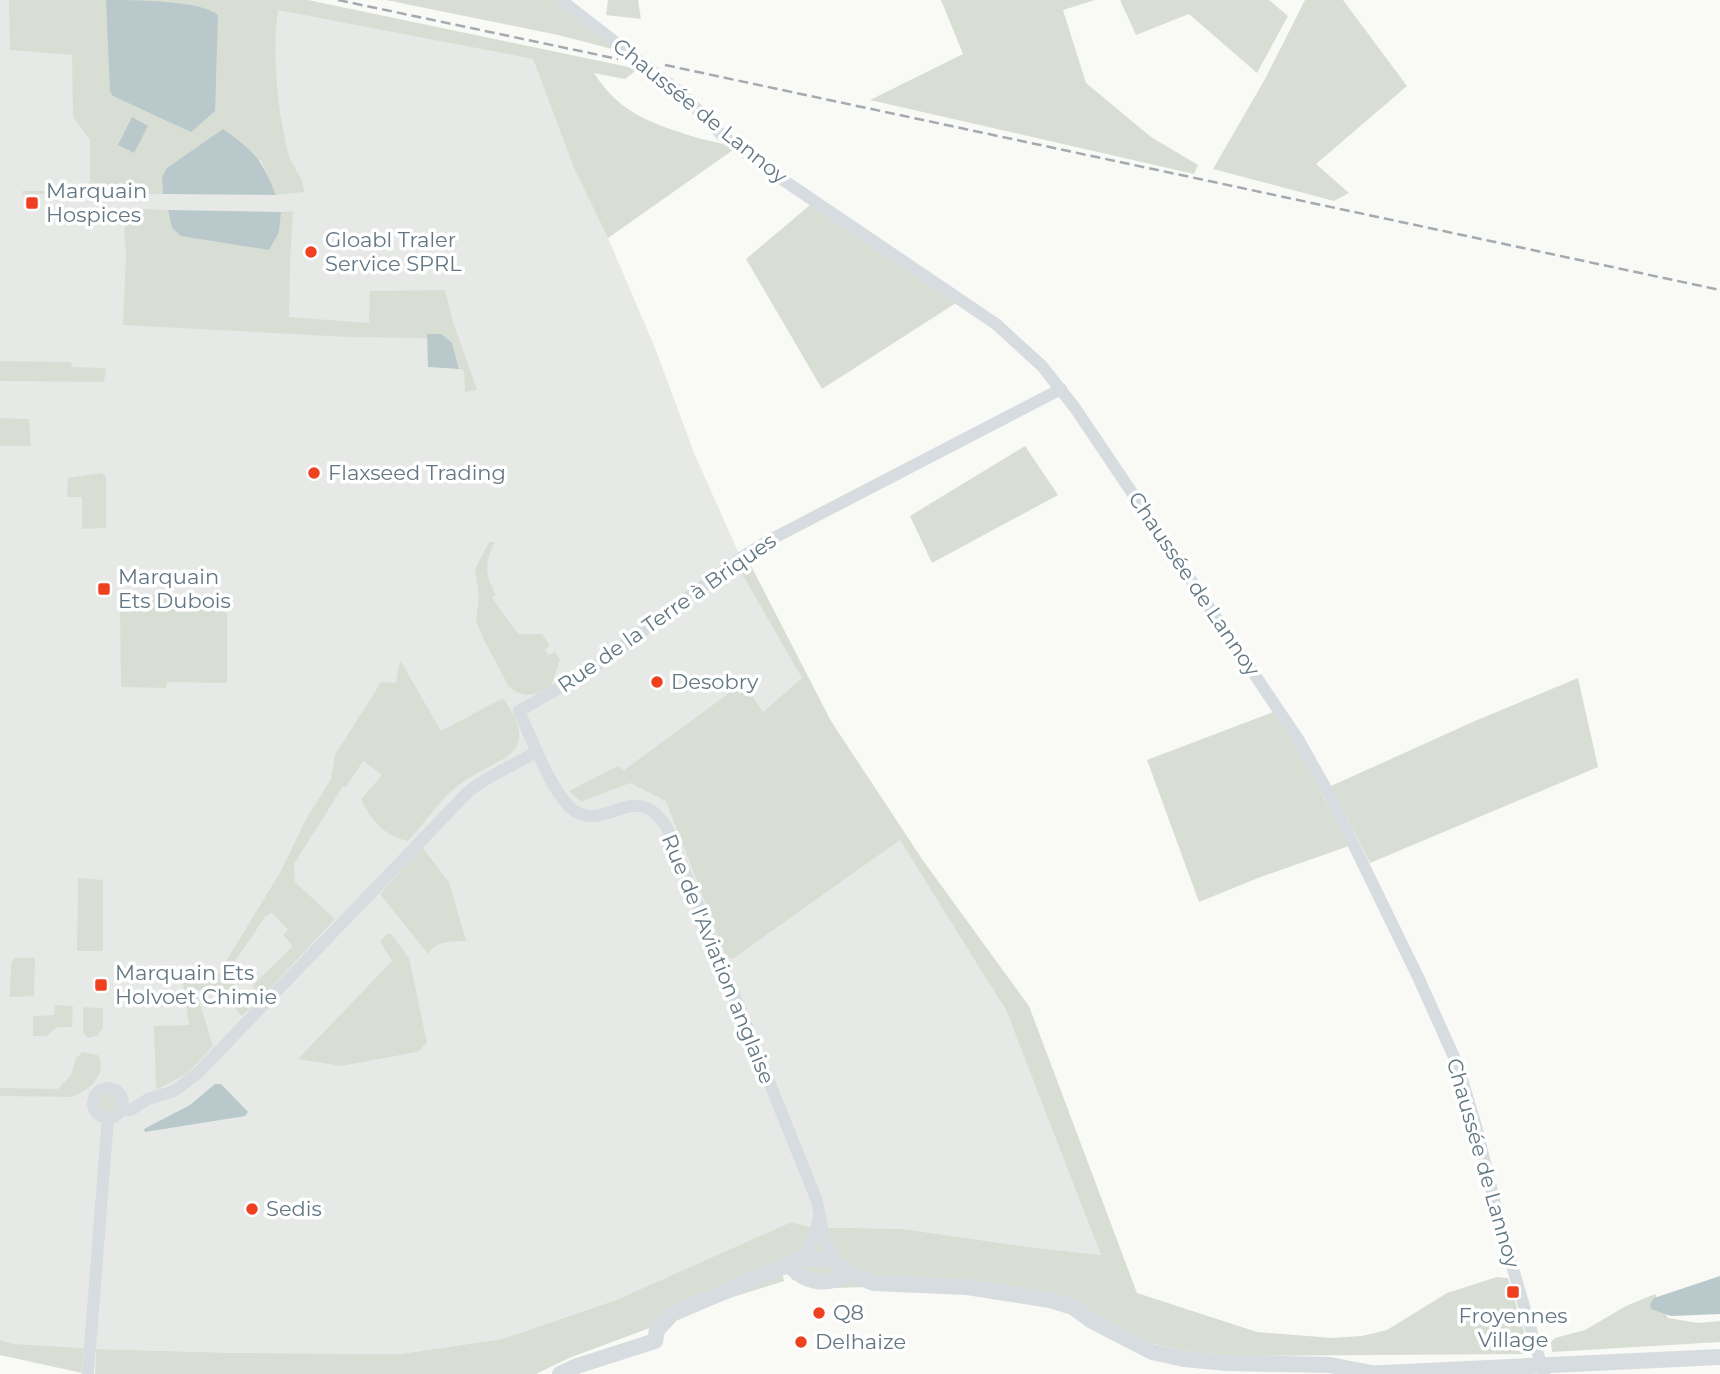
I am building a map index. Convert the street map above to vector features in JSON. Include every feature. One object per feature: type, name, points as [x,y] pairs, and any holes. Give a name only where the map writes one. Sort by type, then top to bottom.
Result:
[{"type":"highway","points":[[560,1374],[655,1341],[657,1330],[672,1314],[794,1262],[822,1258],[842,1266],[862,1280],[874,1283],[967,1287],[1049,1300],[1073,1307],[1092,1321],[1152,1352],[1184,1359],[1227,1363],[1330,1365],[1371,1373]]},
{"type":"highway","points":[[794,1262],[800,1276],[821,1282],[834,1280],[842,1266]]},
{"type":"highway","points":[[1360,1374],[1527,1366],[1550,1369],[1720,1357]]},
{"type":"main road","name":"Chaussée de Lannoy","points":[[561,0],[682,94],[723,136],[767,169],[996,324],[1042,366],[1060,389],[1298,739],[1329,794],[1458,1066],[1501,1228],[1550,1369]]},
{"type":"main road","name":"Rue de la Terre à Briques","points":[[537,751],[519,711],[592,669],[766,542],[1060,389]]},
{"type":"main road","points":[[121,1110],[131,1110],[148,1100],[174,1091],[197,1074],[468,792],[478,783],[518,764],[537,751]]},
{"type":"main road","name":"Rue de l'Aviation anglaise","points":[[537,751],[562,798],[572,809],[581,814],[592,815],[636,805],[649,807],[668,830],[820,1214]]},
{"type":"main road","points":[[120,1094],[123,1104],[118,1114],[108,1117],[95,1111],[93,1098],[104,1088],[148,1100]]},
{"type":"main road","points":[[88,1374],[108,1117]]},
{"type":"main road","points":[[794,1262],[815,1236],[820,1214]]},
{"type":"main road","points":[[820,1214],[824,1239],[842,1266]]},
{"type":"shaded area","points":[[0,0],[237,0],[533,59],[575,171],[608,238],[655,348],[694,453],[739,554],[789,654],[1006,1010],[1102,1255],[903,1229],[810,1227],[791,1222],[616,1300],[502,1339],[400,1354],[96,1349],[15,1344],[0,1340]]},
{"type":"shaded area","points":[[9,0],[308,0],[638,69],[625,79],[594,73],[615,98],[639,116],[666,128],[721,143],[733,150],[608,238],[575,171],[533,59],[278,10],[276,63],[281,118],[288,153],[302,180],[304,192],[276,195],[261,160],[162,177],[163,194],[23,194],[22,191],[90,191],[90,140],[73,117],[72,55],[10,50]]},
{"type":"shaded area","points":[[106,0],[197,6],[218,15],[215,111],[191,132],[113,96],[110,91]]},
{"type":"shaded area","points":[[386,0],[556,0],[616,50],[558,35]]},
{"type":"shaded area","points":[[608,0],[638,0],[641,19],[606,15]]},
{"type":"shaded area","points":[[941,0],[1095,0],[1063,10],[1086,83],[1151,137],[1198,165],[1194,174],[870,100],[963,54]]},
{"type":"shaded area","points":[[1120,0],[1269,0],[1288,16],[1257,73],[1189,14],[1136,35]]},
{"type":"shaded area","points":[[1305,0],[1343,0],[1407,86],[1316,164],[1349,193],[1334,201],[1213,169],[1265,79]]},
{"type":"shaded area","points":[[132,117],[148,126],[134,153],[118,145]]},
{"type":"shaded area","points":[[223,129],[256,157],[276,195],[163,194],[162,177],[167,168]]},
{"type":"shaded area","points":[[810,205],[956,303],[822,389],[746,259]]},
{"type":"shaded area","points":[[142,209],[168,210],[172,228],[279,232],[281,212],[293,211],[289,317],[369,323],[370,291],[445,290],[453,322],[477,390],[465,392],[464,370],[459,369],[452,343],[427,334],[427,338],[348,337],[123,325],[126,253],[124,229],[130,215]]},
{"type":"shaded area","points":[[168,210],[281,212],[279,232],[269,250],[181,236],[172,228]]},
{"type":"shaded area","points":[[427,334],[441,334],[452,343],[459,369],[428,367]]},
{"type":"shaded area","points":[[0,361],[71,362],[72,367],[106,368],[104,382],[0,381]]},
{"type":"shaded area","points":[[0,418],[29,419],[31,446],[0,446]]},
{"type":"shaded area","points":[[1025,446],[1058,495],[932,563],[910,516]]},
{"type":"shaded area","points":[[101,473],[106,476],[106,528],[82,529],[82,497],[67,497],[68,478]]},
{"type":"shaded area","points":[[489,542],[495,542],[488,562],[488,575],[496,595],[492,598],[518,634],[542,634],[550,645],[545,650],[548,655],[555,652],[560,660],[551,686],[535,694],[526,695],[509,687],[476,622],[479,597],[475,569]]},
{"type":"shaded area","points":[[748,560],[831,721],[922,859],[1029,1006],[1137,1293],[1257,1332],[1332,1338],[1362,1336],[1387,1330],[1447,1293],[1497,1277],[1508,1278],[1531,1354],[1237,1356],[1184,1351],[1123,1334],[1087,1309],[921,1285],[836,1288],[807,1280],[792,1280],[791,1274],[783,1275],[784,1281],[733,1297],[569,1358],[536,1374],[95,1374],[96,1349],[400,1354],[502,1339],[616,1300],[791,1222],[810,1227],[903,1229],[1101,1255],[1006,1010],[900,840],[734,958],[727,959],[666,801],[630,783],[581,802],[569,791],[618,766],[624,770],[736,688],[732,682],[740,678],[763,712],[802,678],[738,567]]},
{"type":"shaded area","points":[[133,595],[227,595],[227,683],[167,682],[166,688],[121,687],[120,609]]},
{"type":"shaded area","points":[[400,660],[441,731],[503,698],[515,718],[519,733],[518,744],[511,753],[454,789],[408,841],[385,831],[374,820],[361,799],[382,775],[363,761],[346,787],[343,786],[294,864],[295,882],[335,919],[263,996],[253,987],[255,983],[293,946],[283,935],[288,930],[272,913],[265,917],[225,976],[255,1004],[242,1016],[217,987],[196,991],[213,1046],[188,1073],[156,1090],[154,1026],[189,1025],[182,977],[219,973],[282,869],[305,821],[331,779],[335,755],[381,682],[396,683]]},
{"type":"shaded area","points":[[1578,678],[1598,767],[1370,863],[1331,786]]},
{"type":"shaded area","points":[[1273,712],[1302,756],[1349,846],[1199,902],[1147,760]]},
{"type":"shaded area","points":[[422,847],[449,882],[466,941],[440,944],[428,954],[380,894]]},
{"type":"shaded area","points":[[78,878],[103,880],[103,951],[77,951]]},
{"type":"shaded area","points":[[387,934],[391,934],[409,958],[427,1043],[417,1052],[341,1066],[298,1059],[392,961],[380,941]]},
{"type":"shaded area","points":[[14,958],[35,958],[34,996],[10,997],[11,963]]},
{"type":"shaded area","points":[[55,1005],[73,1006],[72,1027],[57,1027],[46,1036],[33,1036],[33,1016],[54,1015]]},
{"type":"shaded area","points":[[83,1007],[103,1008],[103,1028],[97,1036],[88,1038],[83,1033]]},
{"type":"shaded area","points":[[83,1052],[98,1055],[101,1069],[95,1081],[78,1094],[72,1097],[0,1096],[0,1088],[58,1089],[71,1075],[76,1058]]},
{"type":"shaded area","points":[[215,1084],[221,1084],[248,1112],[245,1116],[145,1132],[144,1129],[190,1105]]},
{"type":"shaded area","points":[[106,1091],[114,1094],[117,1102],[114,1110],[106,1113],[98,1110],[95,1102],[98,1094]]},
{"type":"shaded area","points":[[1720,1276],[1720,1314],[1671,1316],[1651,1309],[1650,1304],[1654,1298]]},
{"type":"shaded area","points":[[1655,1294],[1668,1318],[1698,1323],[1720,1321],[1720,1342],[1552,1352],[1551,1342],[1555,1338],[1585,1330],[1626,1306]]},
{"type":"shaded area","points":[[0,1340],[15,1344],[84,1348],[82,1373],[0,1355]]},
{"type":"railway","points":[[338,0],[618,59]]},
{"type":"railway","points":[[665,65],[1720,290]]},
{"type":"place","name":"Marquain Hospices","points":[[32,203]]},
{"type":"place","name":"Gloabl Traler Service SPRL","points":[[311,252]]},
{"type":"place","name":"Flaxseed Trading","points":[[314,473]]},
{"type":"place","name":"Marquain Ets Dubois","points":[[104,589]]},
{"type":"place","name":"Desobry","points":[[657,682]]},
{"type":"place","name":"Marquain Ets Holvoet Chimie","points":[[101,985]]},
{"type":"place","name":"Sedis","points":[[252,1209]]},
{"type":"place","name":"Froyennes Village","points":[[1513,1292]]},
{"type":"place","name":"Q8","points":[[819,1313]]},
{"type":"place","name":"Delhaize","points":[[801,1342]]}]
